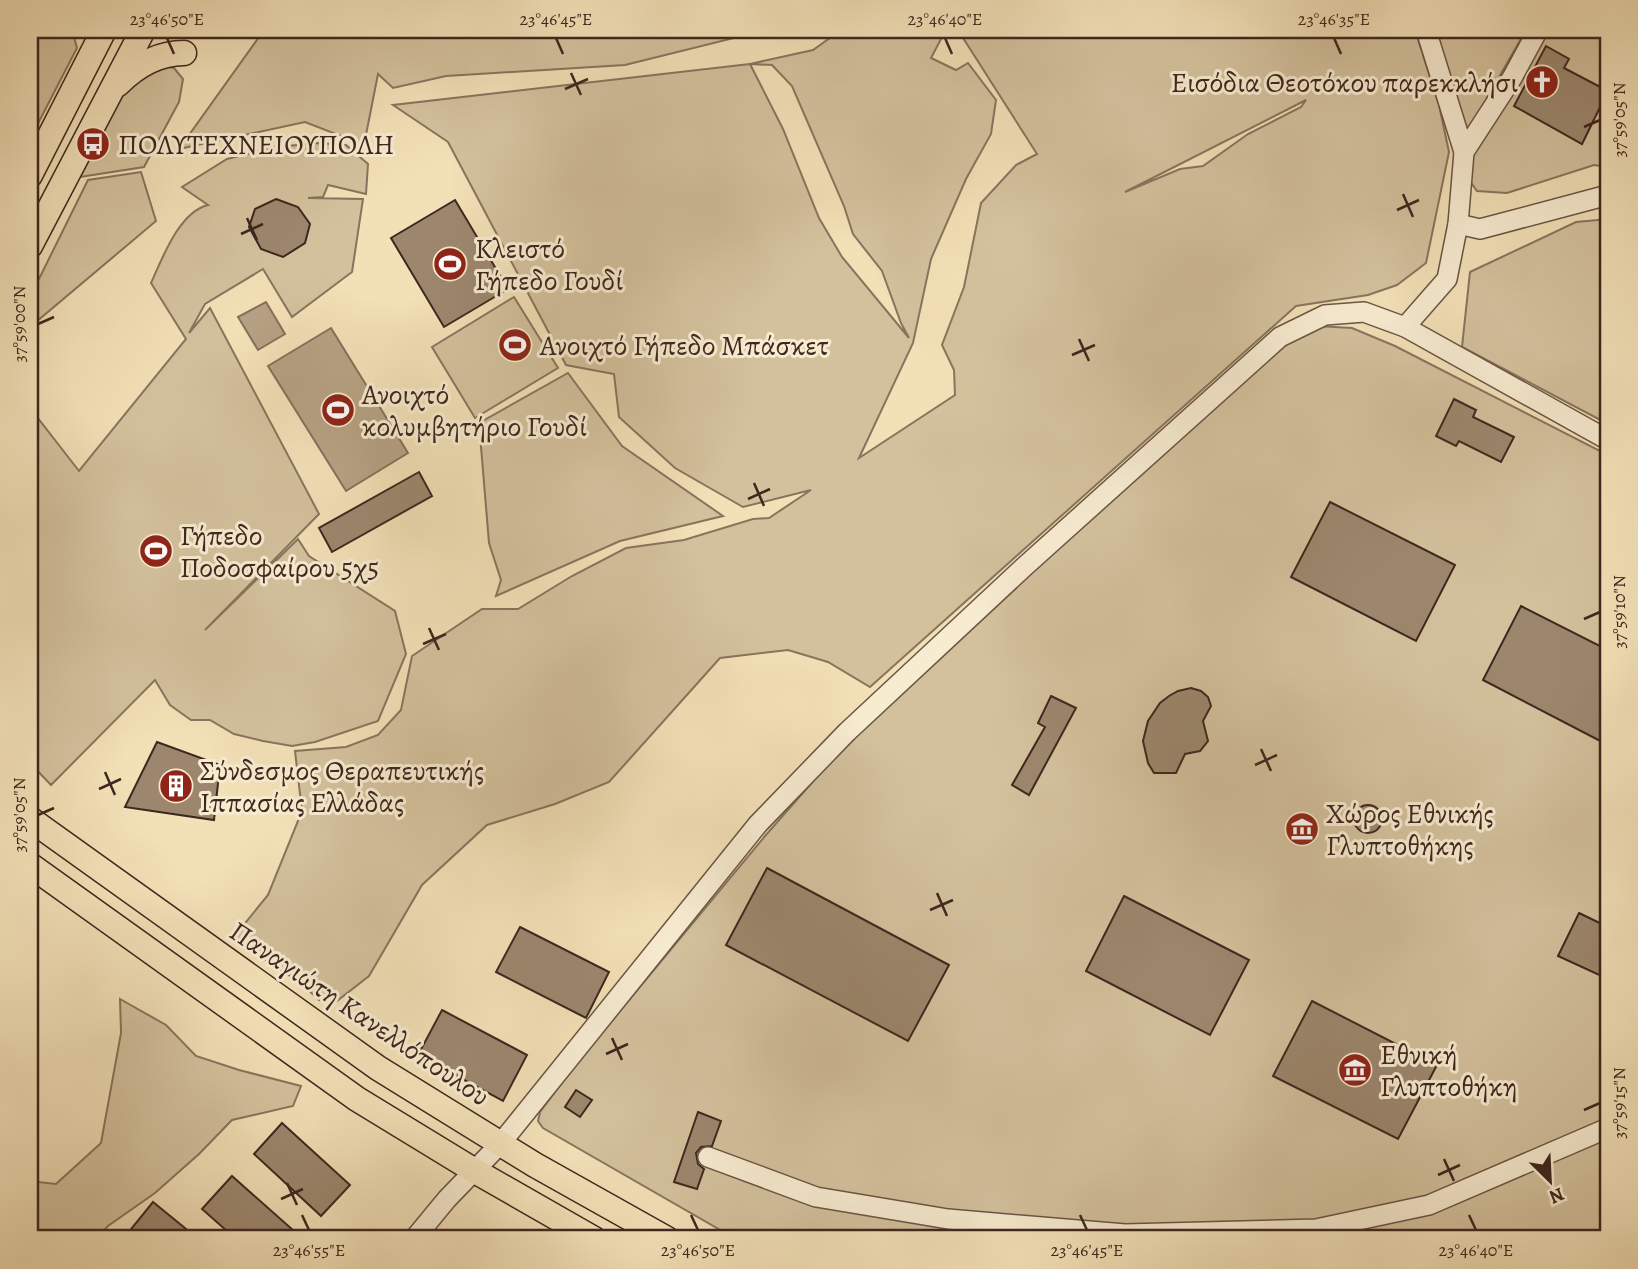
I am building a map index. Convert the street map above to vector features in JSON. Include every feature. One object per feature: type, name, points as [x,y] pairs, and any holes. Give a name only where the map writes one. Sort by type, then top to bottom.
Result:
[{"type":"main road","points":[[80,30],[88,61]]},
{"type":"main road","points":[[30,175],[104,30]]},
{"type":"main road","points":[[30,246],[143,30]]},
{"type":"main road","points":[[110,92],[132,70],[155,58],[184,52]]},
{"type":"main road","name":"Παναγιώτη Κανελλόπουλου","points":[[30,819],[378,1068],[667,1239]]},
{"type":"main road","points":[[30,865],[357,1099],[594,1239]]},
{"type":"street","points":[[1405,327],[1447,279],[1458,225],[1464,152],[1426,30]]},
{"type":"street","points":[[1464,152],[1512,78],[1538,30]]},
{"type":"street","points":[[1458,225],[1480,229],[1608,195]]},
{"type":"street","points":[[414,1239],[447,1199],[501,1143],[758,824],[847,732],[1034,558],[1280,337],[1325,315],[1364,312],[1405,327],[1608,440]]},
{"type":"street","points":[[708,1157],[816,1197],[948,1219],[1125,1234],[1316,1229],[1429,1205],[1608,1128]]},
{"type":"shaded area","points":[[30,30],[72,30],[77,48],[30,139]]},
{"type":"shaded area","points":[[264,30],[766,30],[625,65],[446,76],[393,88],[378,74],[364,145],[305,122],[179,149]]},
{"type":"shaded area","points":[[841,30],[931,30],[941,39],[931,58],[956,70],[968,63],[996,100],[991,134],[966,179],[931,259],[913,343],[859,458],[955,395],[954,370],[942,345],[964,287],[981,203],[1016,165],[1037,154],[958,30],[1415,30],[1439,105],[1449,152],[1426,263],[1397,285],[1368,295],[1296,306],[870,687],[828,662],[788,650],[720,658],[609,782],[555,804],[487,825],[422,885],[369,976],[337,1001],[319,1000],[302,984],[233,938],[268,895],[302,811],[295,751],[346,747],[378,735],[401,710],[412,656],[482,609],[518,609],[572,576],[626,548],[684,540],[753,519],[769,518],[811,490],[743,507],[675,468],[619,417],[614,374],[566,365],[448,142],[393,105],[750,64],[813,50]],"holes":[[[750,64],[772,65],[792,86],[844,206],[853,234],[882,271],[909,338],[842,257],[819,218],[783,129]],[[1306,100],[1301,107],[1248,134],[1203,166],[1180,169],[1125,192]]]},
{"type":"shaded area","points":[[1434,30],[1526,30],[1467,133]]},
{"type":"shaded area","points":[[1534,30],[1608,30],[1608,167],[1594,165],[1507,193],[1477,191],[1462,170]]},
{"type":"shaded area","points":[[155,65],[174,68],[183,79],[179,102],[144,167],[80,177],[121,94]]},
{"type":"shaded area","points":[[318,143],[346,145],[368,164],[366,194],[328,185],[323,197],[308,198],[363,199],[352,272],[292,317],[263,269],[205,304],[189,333],[210,308],[319,514],[205,630],[298,539],[309,556],[395,611],[406,654],[378,721],[315,742],[292,746],[234,734],[210,720],[191,720],[170,705],[155,680],[51,785],[30,763],[30,408],[79,471],[186,339],[151,283],[180,226],[198,209],[208,205],[182,187],[227,159],[277,147]]},
{"type":"shaded area","points":[[141,172],[156,221],[30,327],[30,297],[88,180]]},
{"type":"shaded area","points":[[1608,219],[1608,424],[1462,347],[1470,272],[1576,222]]},
{"type":"shaded area","points":[[514,297],[558,368],[475,418],[432,347]]},
{"type":"shaded area","points":[[266,302],[285,334],[258,350],[238,317]]},
{"type":"shaded area","points":[[1317,326],[1352,328],[1395,346],[1608,455],[1608,1239],[736,1239],[543,1128],[538,1121],[540,1112],[576,1064],[765,836],[860,728],[1284,343]]},
{"type":"shaded area","name":"Ανοιχτό κολυμβητήριο Γουδί","points":[[331,328],[408,453],[346,491],[268,366]]},
{"type":"shaded area","points":[[568,373],[622,446],[723,516],[620,541],[496,596],[501,580],[489,543],[479,423]]},
{"type":"shaded area","points":[[120,999],[166,1025],[196,1056],[301,1086],[293,1106],[232,1120],[155,1193],[108,1226],[96,1239],[30,1239],[30,1181],[56,1184],[101,1143],[121,1033]]},
{"type":"building","points":[[1546,46],[1569,59],[1564,68],[1608,91],[1582,144],[1514,106]]},
{"type":"building","points":[[276,199],[298,207],[310,224],[305,243],[283,257],[261,249],[249,227],[255,209]]},
{"type":"building","name":"Κλειστό Γήπεδο Γουδί","points":[[455,200],[508,289],[444,327],[391,238]]},
{"type":"building","points":[[1454,399],[1476,410],[1473,417],[1514,437],[1501,462],[1459,441],[1456,446],[1436,436]]},
{"type":"building","points":[[419,472],[432,496],[332,552],[319,528]]},
{"type":"building","points":[[1330,502],[1455,565],[1416,641],[1291,577]]},
{"type":"building","points":[[1521,606],[1608,650],[1608,745],[1483,680]]},
{"type":"building","points":[[1191,688],[1208,697],[1211,706],[1203,721],[1208,741],[1200,751],[1185,754],[1176,773],[1154,773],[1148,763],[1143,741],[1148,721],[1160,703],[1169,696]]},
{"type":"building","points":[[1051,696],[1076,708],[1029,795],[1012,785],[1045,727],[1038,723]]},
{"type":"building","name":"Σύνδεσμος Θεραπευτικής Ιππασίας Ελλάδας","points":[[157,742],[220,765],[214,820],[125,807]]},
{"type":"building","points":[[1368,805],[1378,809],[1382,819],[1378,829],[1368,833],[1358,829],[1354,819],[1358,809]]},
{"type":"building","points":[[767,868],[949,965],[908,1041],[726,945]]},
{"type":"building","points":[[1124,896],[1249,960],[1210,1035],[1086,971]]},
{"type":"building","points":[[1579,913],[1608,927],[1608,979],[1558,956]]},
{"type":"building","points":[[520,927],[609,972],[586,1018],[496,972]]},
{"type":"building","name":"Εθνική Γλυπτοθήκη","points":[[1312,1001],[1437,1065],[1398,1139],[1273,1076]]},
{"type":"building","points":[[442,1010],[527,1055],[503,1101],[418,1055]]},
{"type":"building","points":[[576,1090],[592,1100],[580,1117],[565,1107]]},
{"type":"building","points":[[698,1112],[721,1121],[712,1146],[701,1147],[696,1153],[698,1164],[704,1169],[697,1189],[674,1182]]},
{"type":"building","points":[[282,1123],[350,1185],[321,1216],[254,1154]]},
{"type":"building","points":[[232,1176],[303,1239],[236,1239],[202,1209]]},
{"type":"building","points":[[153,1202],[186,1229],[178,1239],[123,1239]]},
{"type":"place","name":"Εισόδια Θεοτόκου παρεκκλήσι","points":[[1542,82]]},
{"type":"place","name":"ΠΟΛΥΤΕΧΝΕΙΟΥΠΟΛΗ","points":[[93,144]]},
{"type":"place","name":"Κλειστό Γήπεδο Γουδί","points":[[450,264]]},
{"type":"place","name":"Ανοιχτό Γήπεδο Μπάσκετ","points":[[515,345]]},
{"type":"place","name":"Ανοιχτό κολυμβητήριο Γουδί","points":[[338,410]]},
{"type":"place","name":"Γήπεδο Ποδοσφαίρου 5χ5","points":[[156,551]]},
{"type":"place","name":"Σύνδεσμος Θεραπευτικής Ιππασίας Ελλάδας","points":[[176,786]]},
{"type":"place","name":"Χώρος Εθνικής Γλυπτοθήκης","points":[[1302,829]]},
{"type":"place","name":"Εθνική Γλυπτοθήκη","points":[[1355,1070]]}]
